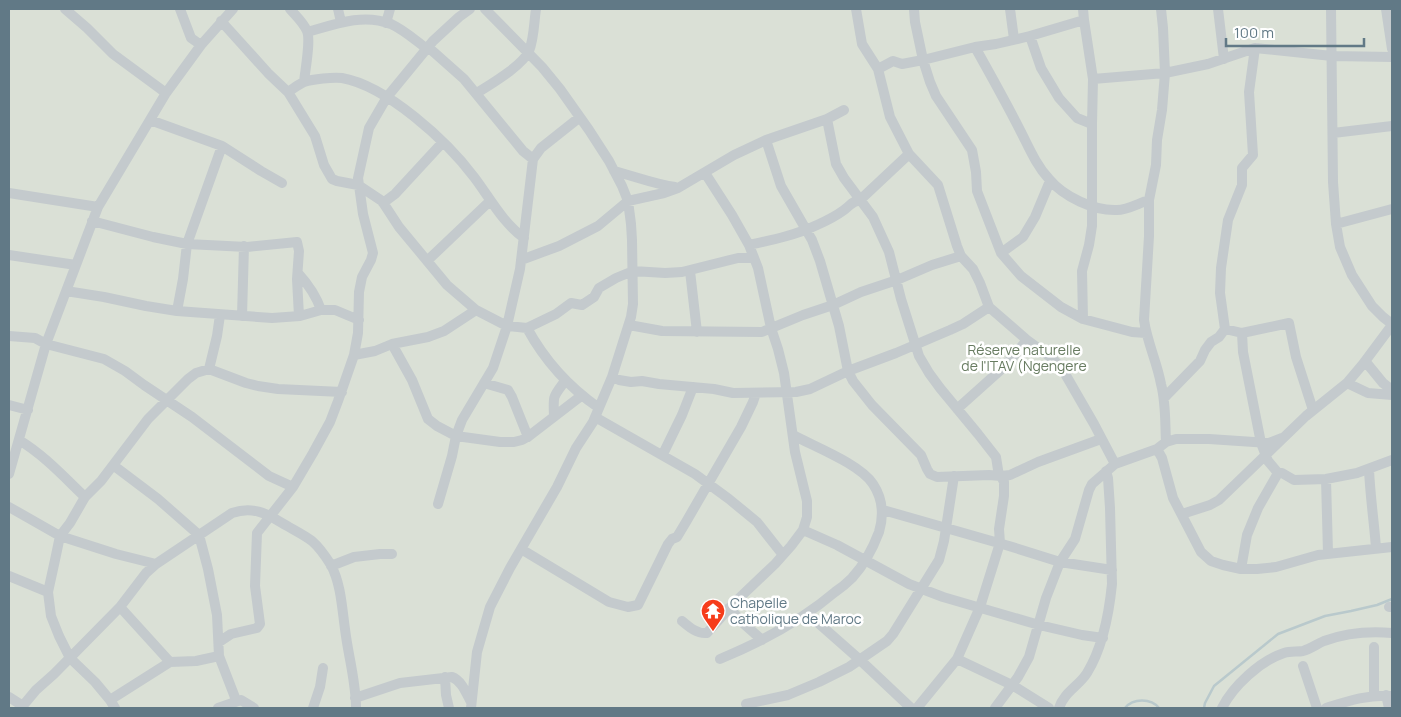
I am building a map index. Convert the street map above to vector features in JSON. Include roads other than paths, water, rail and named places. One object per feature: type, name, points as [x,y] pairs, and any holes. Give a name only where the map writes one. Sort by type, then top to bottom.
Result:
[{"type":"street","points":[[64,9],[87,28],[113,54],[166,94]]},
{"type":"street","points":[[180,9],[191,38],[201,45]]},
{"type":"street","points":[[9,474],[46,344],[98,207],[166,94],[201,45],[233,9]]},
{"type":"street","points":[[290,9],[308,32],[304,82]]},
{"type":"street","points":[[338,9],[341,22]]},
{"type":"street","points":[[386,23],[390,9]]},
{"type":"street","points":[[219,642],[231,634],[257,628],[260,624],[255,586],[256,533],[293,487],[310,460],[330,422],[354,355],[359,320],[359,292],[362,277],[373,253],[358,184],[369,128],[387,97],[427,48],[459,16],[470,9]]},
{"type":"street","points":[[471,706],[478,646],[490,607],[597,413],[612,377],[632,317],[633,304],[632,240],[628,201],[622,186],[580,117],[560,89],[485,9]]},
{"type":"street","points":[[477,94],[507,74],[528,53],[536,9]]},
{"type":"street","points":[[856,9],[862,44],[878,69],[890,117],[909,154],[938,185],[961,256],[973,269],[989,307],[1027,340],[1049,356],[1064,372],[1115,464]]},
{"type":"street","points":[[914,9],[923,60],[936,96],[972,150],[977,191],[1001,253],[1021,276],[1061,307],[1083,319],[1146,334]]},
{"type":"street","points":[[1010,9],[1014,39]]},
{"type":"street","points":[[1083,319],[1082,271],[1092,226],[1093,79],[1084,9]]},
{"type":"street","points":[[1161,9],[1166,73],[1157,140],[1156,165],[1149,200],[1144,320],[1146,334],[1164,398],[1166,442]]},
{"type":"street","points":[[1218,9],[1224,59]]},
{"type":"street","points":[[1182,514],[1219,500],[1282,438],[1347,383],[1366,361],[1392,324],[1372,306],[1352,275],[1340,247],[1336,224],[1333,182],[1331,9]]},
{"type":"street","points":[[1386,9],[1392,48]]},
{"type":"street","points":[[308,32],[355,19],[374,20],[391,24],[427,48],[464,79],[523,151],[533,159]]},
{"type":"street","points":[[878,69],[893,61],[902,64],[923,60],[1030,36],[1084,20]]},
{"type":"street","points":[[221,21],[268,73],[288,92],[315,136],[324,165],[332,179],[358,184],[383,203],[399,227],[447,284],[476,310],[507,326],[526,328],[556,314],[571,303],[582,305],[598,293],[599,288],[633,271],[666,273],[690,271],[738,258],[754,258]]},
{"type":"street","points":[[1030,36],[1041,68],[1059,98],[1077,118],[1092,124]]},
{"type":"street","points":[[975,47],[1034,160],[1050,180],[1068,195],[1092,207],[1101,209],[1119,210],[1149,200]]},
{"type":"street","points":[[1093,79],[1166,73],[1208,64],[1255,48],[1332,56],[1392,57]]},
{"type":"street","points":[[1164,398],[1200,361],[1211,342],[1219,337],[1225,329],[1220,293],[1221,268],[1228,220],[1242,185],[1242,168],[1252,155],[1249,92],[1255,48]]},
{"type":"street","points":[[288,92],[304,82],[340,78],[356,82],[387,97],[443,142],[474,177],[513,230],[524,238]]},
{"type":"street","points":[[521,260],[558,246],[598,226],[628,201],[678,188],[766,140],[827,119],[844,110]]},
{"type":"street","points":[[438,504],[462,420],[493,368],[507,326],[521,260],[533,159],[541,148],[580,117]]},
{"type":"street","points":[[827,119],[836,164],[872,217],[882,234],[889,252],[919,356],[929,373],[996,457],[1000,476],[1004,482],[999,529],[1000,543],[980,607],[957,659],[916,708]]},
{"type":"street","points":[[150,120],[222,146],[282,183]]},
{"type":"street","points":[[1333,133],[1392,126]]},
{"type":"street","points":[[766,140],[781,186],[807,230],[820,261],[839,326],[848,371],[862,394],[921,455],[930,474],[937,477],[1010,475],[1038,462],[1101,439]]},
{"type":"street","points":[[383,203],[394,194],[443,142]]},
{"type":"street","points":[[177,311],[184,279],[187,244],[222,146]]},
{"type":"street","points":[[749,245],[807,230],[833,217],[852,202],[860,200],[909,154]]},
{"type":"street","points":[[614,171],[678,188]]},
{"type":"street","points":[[682,621],[697,632],[707,633],[729,608],[783,555],[803,530],[807,501],[795,452],[787,392],[778,349],[771,328],[758,268],[749,245],[705,173]]},
{"type":"street","points":[[1001,253],[1023,237],[1035,218],[1050,180]]},
{"type":"street","points":[[9,193],[98,207]]},
{"type":"street","points":[[427,260],[490,201]]},
{"type":"street","points":[[1336,224],[1392,209]]},
{"type":"street","points":[[92,221],[153,238],[187,244],[244,246],[297,242],[299,246],[299,316]]},
{"type":"street","points":[[242,316],[244,246]]},
{"type":"street","points":[[9,255],[76,265]]},
{"type":"street","points":[[629,325],[662,331],[762,332],[833,305],[861,292],[961,256]]},
{"type":"street","points":[[690,271],[697,332]]},
{"type":"street","points":[[298,273],[308,284],[321,310]]},
{"type":"street","points":[[66,292],[177,311],[272,318],[299,316],[321,310],[335,310],[359,320]]},
{"type":"street","points":[[612,377],[631,382],[642,381],[734,392],[796,392],[896,353],[963,324],[989,307]]},
{"type":"street","points":[[354,355],[375,351],[392,344],[428,337],[444,330],[476,310]]},
{"type":"street","points":[[209,369],[220,315]]},
{"type":"street","points":[[1225,329],[1242,333],[1289,323],[1296,357],[1313,410]]},
{"type":"street","points":[[526,328],[555,371],[597,413],[695,474],[757,522],[783,555]]},
{"type":"street","points":[[1242,333],[1243,352],[1261,443],[1268,461],[1278,473],[1282,473],[1294,480],[1326,479],[1357,473],[1392,460]]},
{"type":"street","points":[[9,336],[35,338],[46,344],[104,359],[125,371],[192,417],[255,467],[293,487]]},
{"type":"street","points":[[957,409],[1005,366],[1027,340]]},
{"type":"street","points":[[392,344],[412,380],[428,419],[456,436],[514,442],[528,437],[581,396]]},
{"type":"street","points":[[1366,361],[1383,383],[1392,390]]},
{"type":"street","points":[[219,656],[170,662],[113,704],[95,682],[70,658],[52,616],[48,592],[60,536],[85,497],[101,481],[148,419],[188,379],[196,374],[209,369],[258,386],[278,389],[342,392]]},
{"type":"street","points":[[554,416],[554,395],[565,381]]},
{"type":"street","points":[[484,382],[508,390],[528,437]]},
{"type":"street","points":[[1347,383],[1368,393],[1392,395]]},
{"type":"street","points":[[662,454],[682,415],[692,387]]},
{"type":"street","points":[[522,549],[609,602],[628,607],[638,605],[668,544],[677,537],[708,484],[741,427],[756,393]]},
{"type":"street","points":[[9,405],[28,410]]},
{"type":"street","points":[[720,659],[762,640],[808,614],[852,578],[875,542],[882,523],[883,510],[879,494],[873,483],[866,476],[853,466],[793,435]]},
{"type":"street","points":[[995,708],[1029,657],[1046,598],[1060,562],[1075,539],[1092,484],[1115,464],[1157,449],[1166,442],[1176,439],[1269,443],[1282,438]]},
{"type":"street","points":[[19,440],[46,460],[85,497]]},
{"type":"street","points":[[1157,449],[1162,458],[1173,498],[1201,552],[1211,561],[1242,569],[1257,569],[1276,567],[1328,553],[1392,546]]},
{"type":"street","points":[[113,465],[158,499],[200,535],[217,615],[219,656],[236,700]]},
{"type":"street","points":[[1369,469],[1369,488],[1376,548]]},
{"type":"street","points":[[1059,708],[1064,696],[1082,680],[1088,671],[1102,638],[1111,595],[1110,508],[1106,471]]},
{"type":"street","points":[[1242,569],[1247,535],[1258,508],[1278,473]]},
{"type":"street","points":[[746,704],[788,695],[819,682],[849,667],[887,642],[939,560],[944,541],[954,476]]},
{"type":"street","points":[[1326,479],[1328,553]]},
{"type":"street","points":[[9,507],[60,536],[116,554],[156,564]]},
{"type":"street","points":[[9,697],[22,707],[36,690],[120,607],[146,573],[156,564],[232,513],[241,510],[255,510],[271,516],[311,541],[331,566],[337,583],[342,610],[354,678],[356,705],[400,683],[445,677],[456,678],[463,687],[471,706]]},
{"type":"street","points":[[883,510],[1060,562],[1112,570]]},
{"type":"street","points":[[803,530],[837,545],[909,584],[1039,625],[1102,638]]},
{"type":"street","points":[[331,566],[354,557],[392,554]]},
{"type":"street","points":[[9,576],[48,592]]},
{"type":"street","points":[[120,607],[170,662]]},
{"type":"street","points":[[729,608],[762,640]]},
{"type":"street","points":[[808,614],[860,659],[911,708]]},
{"type":"street","points":[[1222,708],[1228,696],[1246,677],[1265,662],[1284,653],[1303,651],[1324,641],[1346,634],[1392,633]]},
{"type":"street","points":[[1374,646],[1374,695]]},
{"type":"street","points":[[957,659],[1012,685],[1049,708]]},
{"type":"street","points":[[1303,666],[1317,708]]},
{"type":"street","points":[[313,708],[320,687],[323,668]]},
{"type":"street","points":[[445,677],[449,708]]},
{"type":"street","points":[[1326,708],[1374,695],[1389,696],[1389,708]]},
{"type":"street","points":[[218,708],[236,700],[240,700],[254,708]]},
{"type":"waterway","points":[[1204,708],[1214,686],[1278,634],[1325,616],[1377,605],[1392,599]]},
{"type":"waterway","points":[[1125,708],[1133,702],[1142,700],[1151,702],[1159,708]]},
{"type":"place","name":"Chapelle catholique de Maroc","points":[[713,632]]},
{"type":"park label","name":"Réserve naturelle de l'ITAV (Ngengere","points":[[1024,358]]}]
